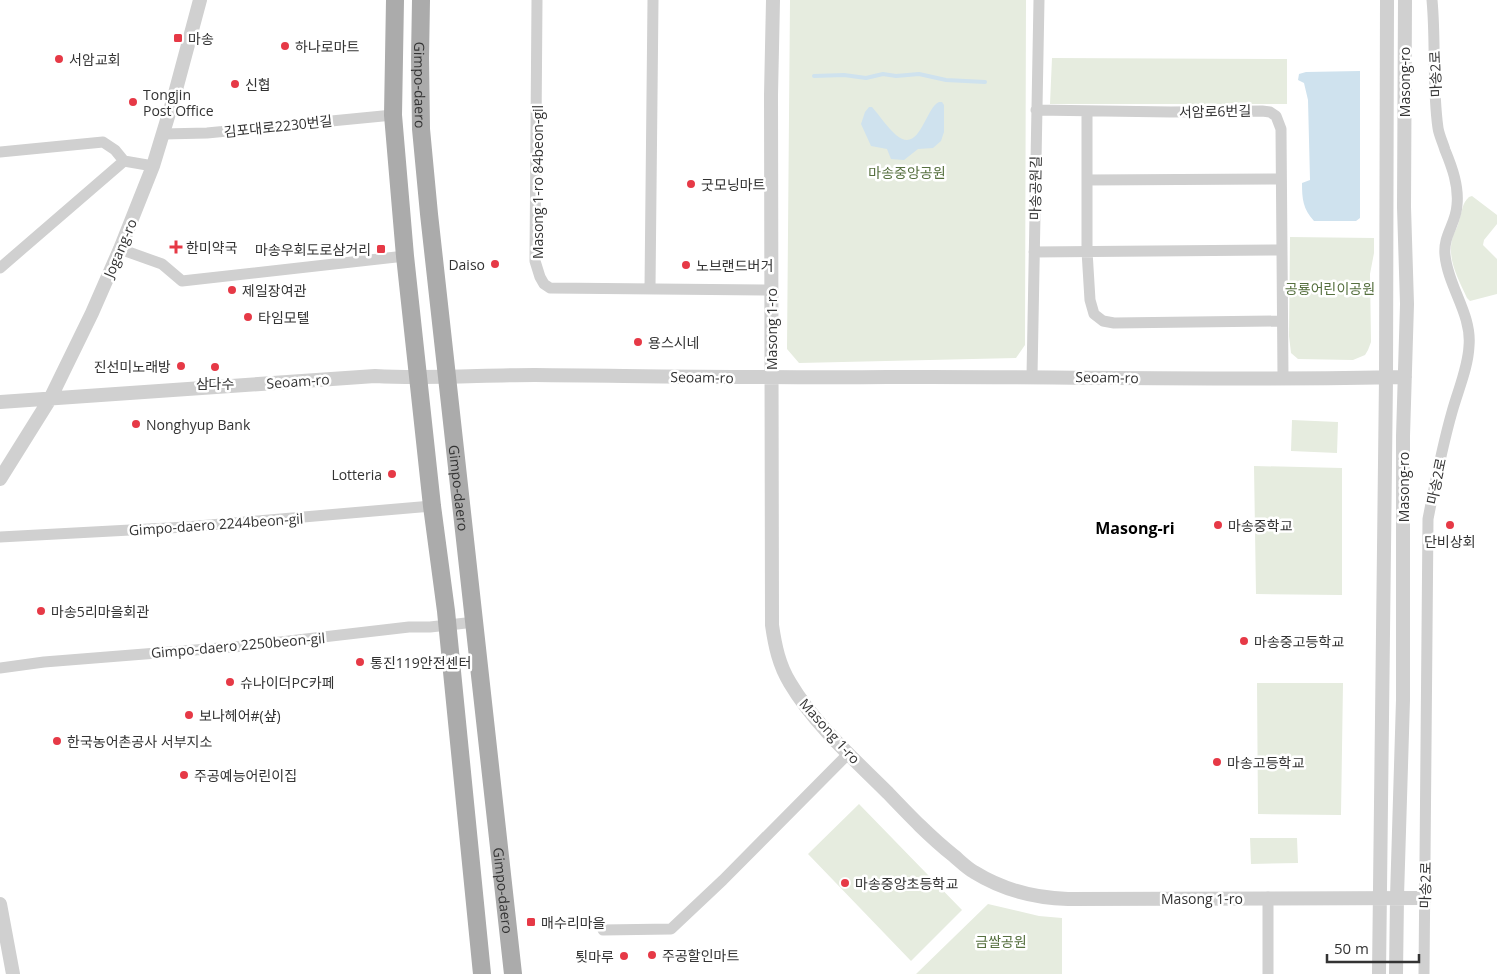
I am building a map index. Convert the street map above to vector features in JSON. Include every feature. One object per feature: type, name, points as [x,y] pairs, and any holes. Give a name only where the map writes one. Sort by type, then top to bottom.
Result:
[{"type":"main road","name":"Gimpo-daero","points":[[395,0],[393,115],[405,256],[447,626],[482,974]]},
{"type":"main road","name":"Gimpo-daero","points":[[421,0],[422,129],[428,214],[514,974]]},
{"type":"street","name":"Jogang-ro","points":[[0,479],[50,399],[92,313],[120,249],[153,166],[200,0]]},
{"type":"street","name":"Masong 1-ro 84beon-gil","points":[[537,0],[535,261],[544,284],[550,288],[771,290]]},
{"type":"street","points":[[650,288],[653,0]]},
{"type":"street","name":"Masong 1-ro","points":[[773,0],[771,290],[772,626],[776,651],[790,682],[805,706],[848,753],[940,845],[973,872],[1000,886],[1028,895],[1048,898],[1425,898]]},
{"type":"street","name":"마송공원길","points":[[1032,376],[1038,0]]},
{"type":"street","name":"Masong-ro","points":[[1379,974],[1386,378],[1387,0]]},
{"type":"street","name":"Masong-ro","points":[[1396,974],[1403,700],[1403,436],[1407,304],[1404,207],[1405,0]]},
{"type":"street","name":"마송2로","points":[[1424,974],[1428,519],[1454,405],[1468,361],[1470,344],[1460,301],[1445,257],[1445,241],[1453,223],[1457,205],[1455,180],[1438,130],[1432,0]]},
{"type":"street","name":"서암로6번길","points":[[1036,110],[1270,112],[1276,116],[1281,129],[1283,378]]},
{"type":"street","points":[[1087,111],[1088,251],[1090,300],[1094,314],[1103,321],[1114,323],[1282,321]]},
{"type":"street","name":"김포대로2230번길","points":[[163,134],[207,133],[393,115]]},
{"type":"street","points":[[0,152],[103,142],[115,150],[124,161],[153,166]]},
{"type":"street","points":[[0,268],[124,161]]},
{"type":"street","points":[[1087,180],[1281,179]]},
{"type":"street","points":[[120,249],[162,264],[182,282],[405,256]]},
{"type":"street","points":[[1034,252],[1282,250]]},
{"type":"street","name":"Seoam-ro","points":[[0,402],[375,376],[772,378],[1032,376],[1237,379],[1405,377]]},
{"type":"street","name":"Gimpo-daero 2244beon-gil","points":[[0,537],[186,527],[432,506]]},
{"type":"street","name":"Gimpo-daero 2250beon-gil","points":[[0,668],[44,662],[245,646],[408,627],[447,626],[475,622]]},
{"type":"street","points":[[603,930],[672,929],[848,753]]},
{"type":"street","points":[[1268,897],[1268,974]]},
{"type":"street","points":[[0,904],[13,974]]},
{"type":"green space","name":"마송중앙공원","points":[[790,0],[1026,0],[1025,345],[1016,358],[799,363],[787,349]]},
{"type":"green space","points":[[1052,58],[1287,59],[1287,104],[1050,104]]},
{"type":"green space","points":[[1472,196],[1497,215],[1497,224],[1484,240],[1483,245],[1497,259],[1497,294],[1470,301],[1467,298],[1452,260],[1451,244],[1464,205],[1467,199]]},
{"type":"green space","name":"공룡어린이공원","points":[[1290,237],[1374,238],[1374,253],[1370,274],[1371,342],[1365,355],[1353,360],[1298,359],[1291,353],[1289,336]]},
{"type":"green space","points":[[1292,420],[1338,422],[1337,453],[1291,451]]},
{"type":"green space","points":[[1254,466],[1342,468],[1342,595],[1256,594]]},
{"type":"green space","points":[[1257,683],[1343,683],[1341,815],[1258,814]]},
{"type":"green space","points":[[859,804],[962,910],[911,961],[808,854]]},
{"type":"green space","points":[[1250,838],[1297,838],[1298,863],[1251,864]]},
{"type":"green space","name":"금쌀공원","points":[[988,904],[1039,916],[1062,918],[1062,974],[916,974]]},
{"type":"water","points":[[1360,71],[1360,218],[1356,221],[1314,221],[1305,208],[1302,194],[1302,183],[1310,180],[1308,100],[1304,83],[1298,80],[1299,74],[1306,72]]},
{"type":"water","points":[[942,102],[944,105],[944,132],[941,141],[933,148],[918,149],[904,160],[891,159],[887,149],[871,146],[861,124],[865,112],[869,107],[872,107],[896,135],[904,140],[911,139],[921,128],[934,106]]},
{"type":"waterway","points":[[814,76],[844,75],[866,78],[883,74],[896,76],[919,74],[946,80],[985,82]]},
{"type":"place","name":"마송","points":[[178,38]]},
{"type":"place","name":"하나로마트","points":[[285,46]]},
{"type":"place","name":"서암교회","points":[[59,59]]},
{"type":"place","name":"신협","points":[[235,84]]},
{"type":"place","name":"Tongjin Post Office","points":[[133,102]]},
{"type":"place","name":"굿모닝마트","points":[[691,184]]},
{"type":"place","name":"한미약국","points":[[176,247]]},
{"type":"place","name":"마송우회도로삼거리","points":[[381,249]]},
{"type":"place","name":"Daiso","points":[[495,264]]},
{"type":"place","name":"노브랜드버거","points":[[686,265]]},
{"type":"place","name":"제일장여관","points":[[232,290]]},
{"type":"place","name":"타임모텔","points":[[248,317]]},
{"type":"place","name":"용스시네","points":[[638,342]]},
{"type":"place","name":"진선미노래방","points":[[181,366]]},
{"type":"place","name":"삼다수","points":[[215,367]]},
{"type":"place","name":"Nonghyup Bank","points":[[136,424]]},
{"type":"place","name":"Lotteria","points":[[392,474]]},
{"type":"place","name":"마송중학교","points":[[1218,525]]},
{"type":"place","name":"단비상회","points":[[1450,525]]},
{"type":"place","name":"마송5리마을회관","points":[[41,611]]},
{"type":"place","name":"마송중고등학교","points":[[1244,641]]},
{"type":"place","name":"통진119안전센터","points":[[360,662]]},
{"type":"place","name":"슈나이더PC카페","points":[[230,682]]},
{"type":"place","name":"보나헤어#(샾)","points":[[189,715]]},
{"type":"place","name":"한국농어촌공사 서부지소","points":[[57,741]]},
{"type":"place","name":"마송고등학교","points":[[1217,762]]},
{"type":"place","name":"주공예능어린이집","points":[[184,775]]},
{"type":"place","name":"마송중앙초등학교","points":[[845,883]]},
{"type":"place","name":"매수리마을","points":[[531,922]]},
{"type":"place","name":"주공할인마트","points":[[652,955]]},
{"type":"place","name":"툇마루","points":[[624,956]]},
{"type":"district","name":"Masong-ri","points":[[1135,528]]}]
